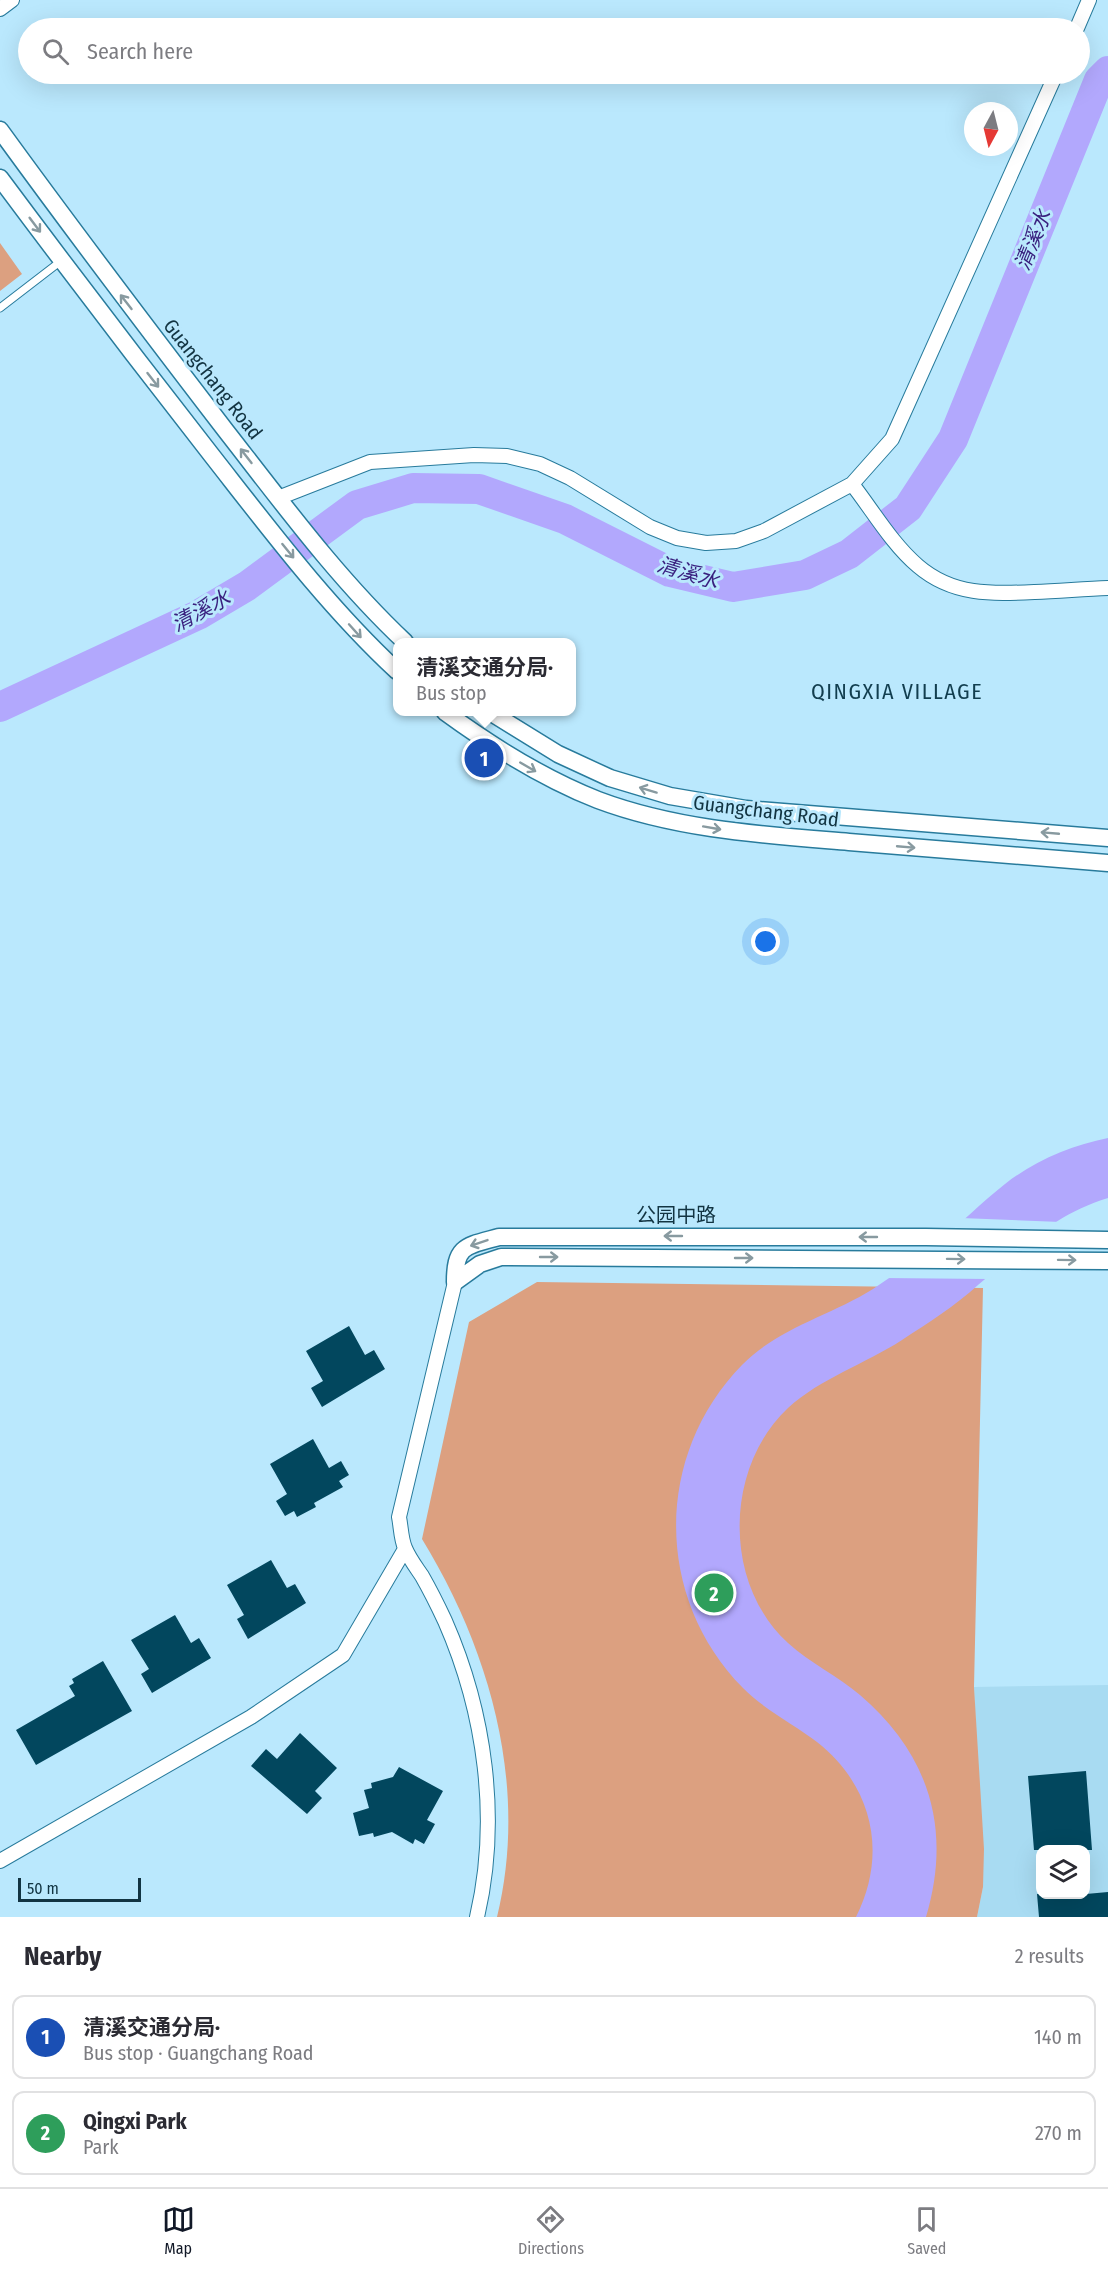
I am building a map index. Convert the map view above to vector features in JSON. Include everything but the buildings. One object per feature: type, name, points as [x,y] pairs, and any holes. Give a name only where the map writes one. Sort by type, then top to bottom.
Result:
[{"type":"street","points":[[0,9],[12,0]]},
{"type":"street","points":[[1081,18],[1089,0]]},
{"type":"street","points":[[280,501],[370,462],[474,455],[507,456],[540,464],[570,478],[650,527],[677,538],[706,543],[736,540],[764,531],[852,484],[892,439],[1052,84]]},
{"type":"street","name":"Guangchang Road","points":[[0,130],[110,281],[280,501],[337,571],[401,638]]},
{"type":"street","points":[[0,178],[61,261],[316,587],[358,635],[393,667]]},
{"type":"street","points":[[852,484],[902,549],[919,567],[963,590],[987,594],[1108,588]]},
{"type":"street","name":"Guangchang Road","points":[[451,716],[485,742],[546,778],[600,801],[665,819],[744,833],[1108,863]]},
{"type":"street","name":"Guangchang Road","points":[[498,716],[558,754],[610,778],[670,796],[746,809],[1108,837]]},
{"type":"street","name":"公园中路","points":[[405,1549],[399,1517],[455,1282],[455,1264],[462,1250],[474,1244],[499,1238],[926,1237],[1108,1240]]},
{"type":"street","points":[[455,1282],[480,1264],[501,1257],[1108,1261]]},
{"type":"street","points":[[0,1861],[251,1717],[343,1655],[405,1549],[445,1620],[463,1668],[480,1736],[486,1777],[488,1818],[486,1858],[477,1917]]},
{"type":"lane","points":[[0,308],[61,261]]},
{"type":"shaded area","points":[[0,243],[22,274],[0,291]]},
{"type":"shaded area","points":[[1108,1138],[1108,1198],[1070,1214],[1038,1234],[941,1314],[888,1349],[801,1397],[788,1408],[767,1433],[752,1462],[743,1493],[740,1526],[743,1559],[752,1590],[767,1618],[788,1643],[860,1695],[884,1718],[904,1743],[929,1796],[935,1824],[936,1854],[934,1885],[926,1917],[856,1917],[866,1893],[871,1869],[872,1846],[870,1822],[851,1779],[836,1760],[817,1742],[759,1702],[743,1688],[714,1652],[693,1612],[680,1570],[676,1526],[680,1483],[693,1441],[713,1401],[742,1365],[756,1352],[788,1332],[873,1289],[939,1242],[996,1191],[1028,1168],[1067,1150]]},
{"type":"shaded area","points":[[537,1282],[983,1288],[974,1687],[984,1849],[983,1887],[977,1917],[497,1917],[506,1868],[508,1818],[505,1769],[497,1720],[484,1673],[467,1626],[422,1539],[469,1322]]},
{"type":"shaded area","points":[[1108,1685],[1108,1917],[977,1917],[983,1887],[974,1687]]},
{"type":"pier","points":[[961,1218],[1061,1222],[1043,1232],[990,1279],[884,1278],[937,1240]]},
{"type":"waterway","name":"清溪水","points":[[0,707],[198,615],[247,586],[357,505],[413,488],[479,489],[565,519],[670,572],[733,587],[805,575],[849,554],[908,508],[953,439],[1099,80],[1108,71]]},
{"type":"place","name":"清溪交通分局·","points":[[484,758]]},
{"type":"place","name":"Qingxi Park","points":[[714,1593]]},
{"type":"district","name":"QINGXIA VILLAGE","points":[[897,691]]}]
